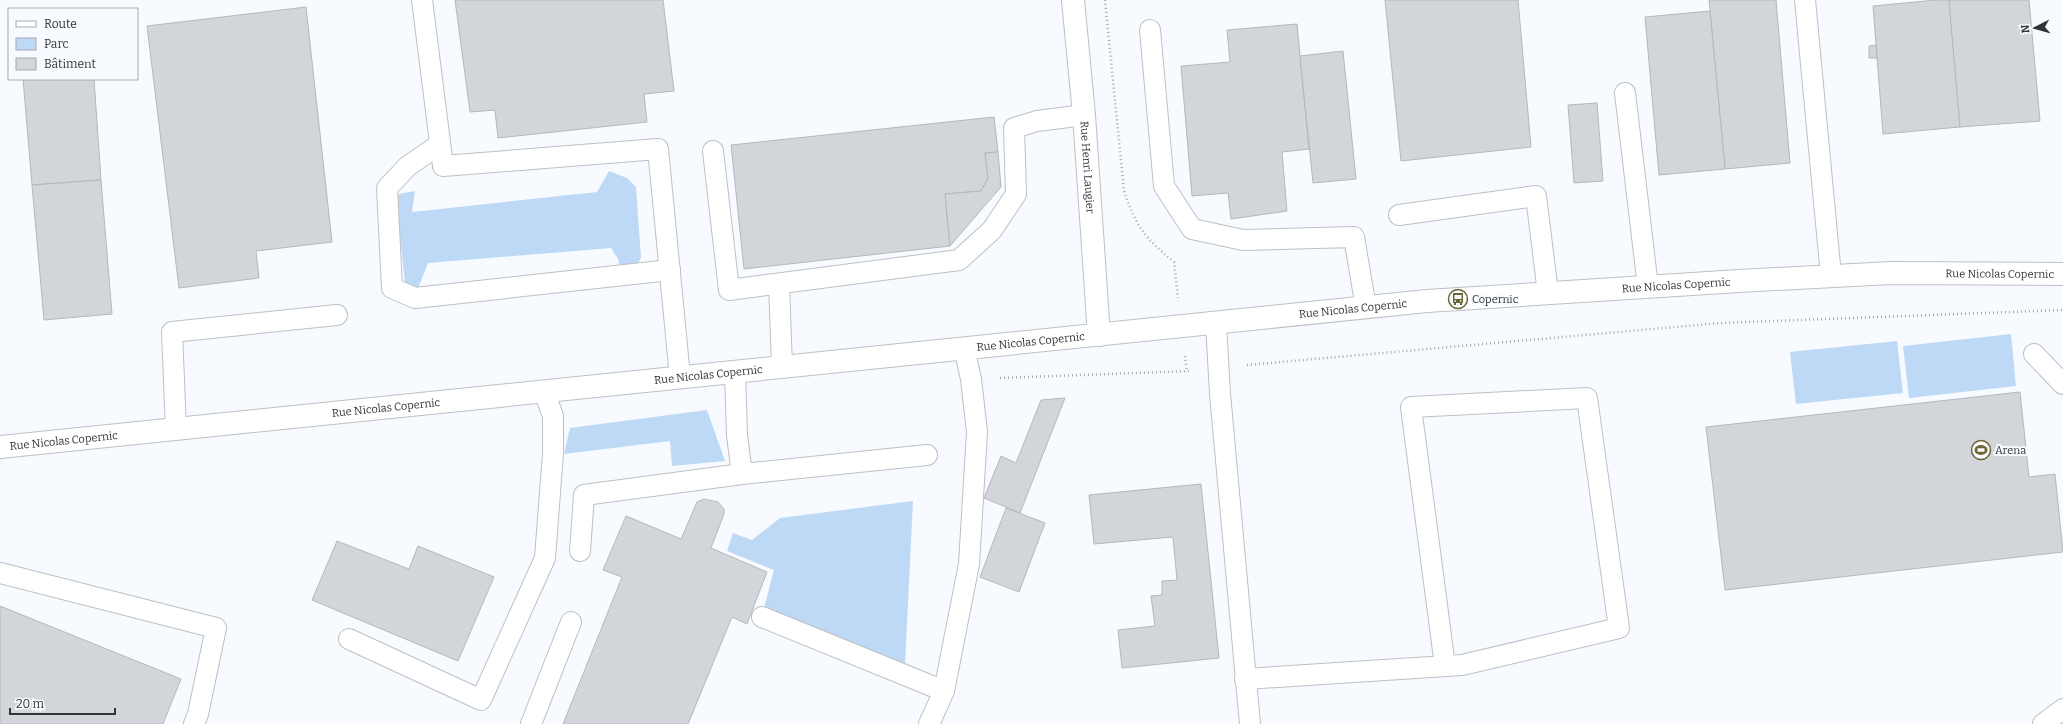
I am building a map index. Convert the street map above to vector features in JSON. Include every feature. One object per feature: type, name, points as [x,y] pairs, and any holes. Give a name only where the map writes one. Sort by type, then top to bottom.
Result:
[{"type":"street","name":"Rue Henri Laugier","points":[[1073,0],[1084,115],[1099,335]]},
{"type":"street","name":"Rue Nicolas Copernic","points":[[0,447],[1427,301],[1831,276],[1891,274],[2063,274]]},
{"type":"lane","points":[[422,0],[443,166],[658,149],[680,377]]},
{"type":"lane","points":[[1805,0],[1831,276]]},
{"type":"lane","points":[[1150,30],[1164,186],[1192,229],[1243,240],[1354,237],[1366,308]]},
{"type":"lane","points":[[1625,93],[1648,287]]},
{"type":"lane","points":[[713,151],[729,290],[959,260],[992,230],[1016,194],[1014,128],[1037,121],[1084,115]]},
{"type":"lane","points":[[440,144],[408,166],[387,188],[392,288],[415,298],[670,270]]},
{"type":"lane","points":[[1399,215],[1536,196],[1548,293]]},
{"type":"lane","points":[[779,284],[782,367]]},
{"type":"lane","points":[[176,429],[172,332],[337,315]]},
{"type":"lane","points":[[1216,323],[1218,368],[1250,724]]},
{"type":"lane","points":[[930,724],[944,691],[969,564],[977,432],[971,379],[964,348]]},
{"type":"lane","points":[[2034,354],[2063,384]]},
{"type":"lane","points":[[735,372],[737,435],[742,474]]},
{"type":"lane","points":[[349,639],[481,700],[545,558],[553,416],[544,391]]},
{"type":"lane","points":[[1246,679],[1462,665],[1619,628],[1587,398],[1410,407],[1445,666]]},
{"type":"lane","points":[[580,551],[584,495],[742,474],[927,455]]},
{"type":"lane","points":[[0,573],[216,628],[198,714],[194,724]]},
{"type":"lane","points":[[762,617],[944,691]]},
{"type":"lane","points":[[531,724],[571,622]]},
{"type":"lane","points":[[2043,724],[2063,709]]},
{"type":"path","points":[[971,379],[1187,372],[1720,323],[2063,310]]},
{"type":"green space","points":[[609,171],[627,178],[636,187],[641,258],[636,266],[620,268],[618,259],[611,248],[428,263],[417,291],[405,284],[397,206],[399,194],[415,191],[412,212],[597,192]]},
{"type":"green space","points":[[2011,334],[2016,386],[1909,398],[1903,346]]},
{"type":"green space","points":[[1897,341],[1903,393],[1796,404],[1790,352]]},
{"type":"green space","points":[[707,410],[725,461],[672,466],[670,441],[564,454],[570,428]]},
{"type":"green space","points":[[913,501],[905,664],[764,608],[774,570],[727,551],[733,533],[752,540],[780,518]]},
{"type":"building","points":[[455,0],[663,0],[674,91],[644,94],[647,122],[498,138],[495,110],[470,112]]},
{"type":"building","points":[[1385,0],[1518,0],[1531,147],[1401,161]]},
{"type":"building","points":[[1709,0],[1776,0],[1790,163],[1725,169]]},
{"type":"building","points":[[1949,0],[1960,127],[1883,134],[1873,6]]},
{"type":"building","points":[[1949,0],[2029,0],[2040,121],[1960,127]]},
{"type":"building","points":[[306,7],[332,242],[256,251],[259,278],[179,288],[147,26]]},
{"type":"building","points":[[1710,11],[1725,169],[1659,175],[1645,17]]},
{"type":"building","points":[[1297,24],[1309,149],[1282,152],[1287,211],[1231,219],[1228,193],[1192,196],[1181,66],[1230,62],[1227,30]]},
{"type":"building","points":[[1876,45],[1877,58],[1869,58],[1869,46]]},
{"type":"building","points":[[1343,51],[1356,179],[1313,183],[1300,56]]},
{"type":"building","points":[[23,80],[94,80],[101,180],[32,185]]},
{"type":"building","points":[[1597,103],[1603,181],[1574,183],[1568,105]]},
{"type":"building","points":[[994,117],[998,152],[985,153],[988,178],[981,191],[945,194],[950,246],[744,269],[731,145]]},
{"type":"building","points":[[998,152],[1001,187],[950,246],[945,194],[981,191],[988,178],[985,153]]},
{"type":"building","points":[[101,180],[112,314],[44,320],[32,185]]},
{"type":"building","points":[[2020,392],[2029,477],[2055,474],[2063,552],[1725,590],[1706,427]]},
{"type":"building","points":[[1065,398],[1020,513],[984,498],[1001,456],[1016,463],[1041,400]]},
{"type":"building","points":[[1201,484],[1219,658],[1122,668],[1118,630],[1155,626],[1151,596],[1162,595],[1162,581],[1177,580],[1173,537],[1094,544],[1089,495]]},
{"type":"building","points":[[704,499],[718,502],[724,509],[724,514],[711,548],[767,572],[747,624],[732,617],[688,724],[563,724],[622,577],[603,570],[626,516],[681,539],[697,502]]},
{"type":"building","points":[[1006,508],[1045,523],[1019,592],[980,577]]},
{"type":"building","points":[[337,541],[409,569],[418,546],[494,577],[458,661],[312,600]]},
{"type":"building","points":[[0,606],[181,679],[163,724],[0,724]]},
{"type":"place","name":"Copernic","points":[[1458,299]]},
{"type":"place","name":"Arena","points":[[1981,450]]}]
